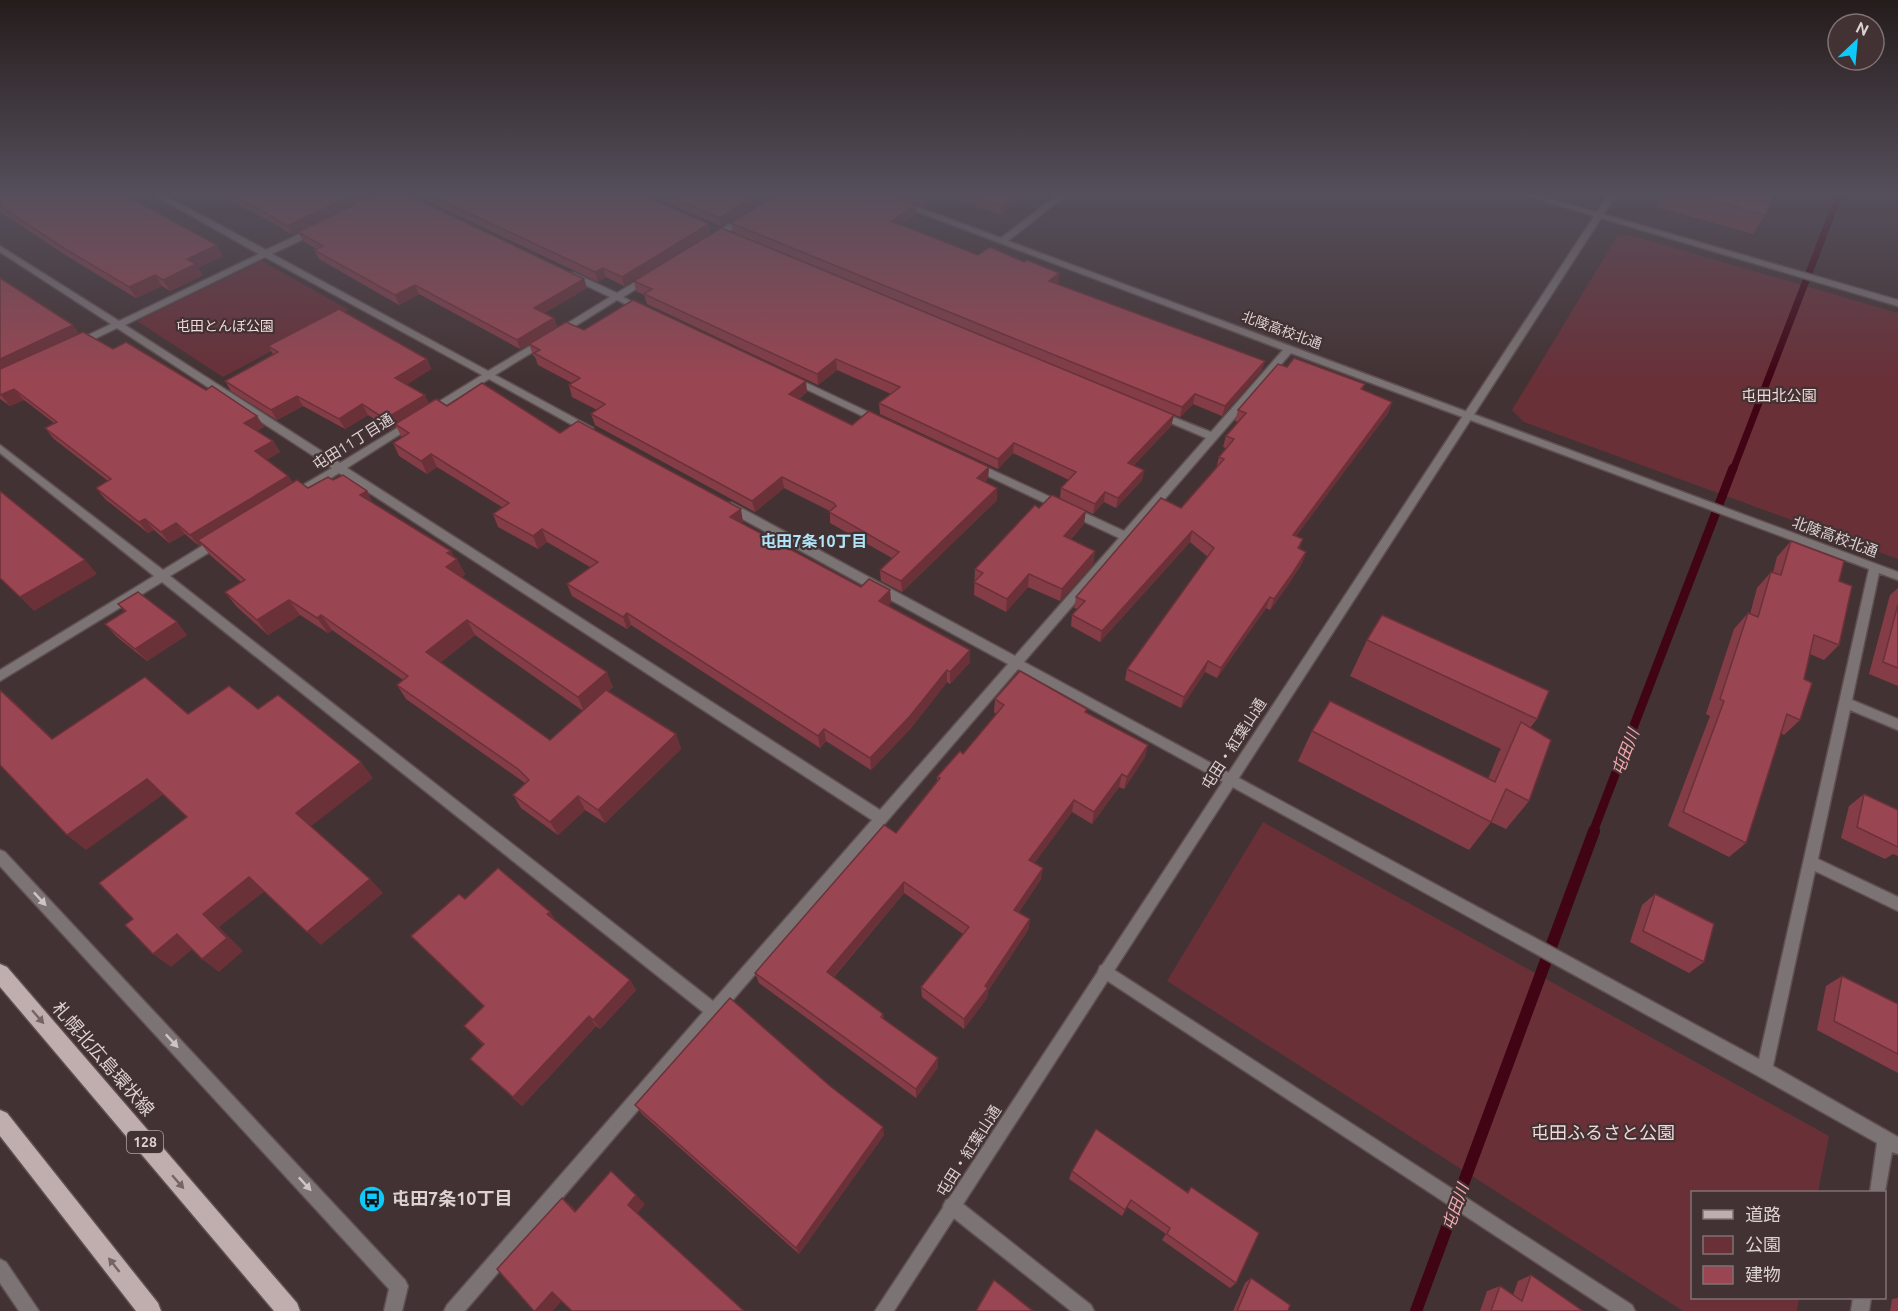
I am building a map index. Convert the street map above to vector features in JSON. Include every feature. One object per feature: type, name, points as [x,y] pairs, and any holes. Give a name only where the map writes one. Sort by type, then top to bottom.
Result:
[{"type":"main road","name":"札幌北広島環状線","points":[[0,973],[289,1311]]},
{"type":"main road","points":[[0,1120],[150,1311]]},
{"type":"street","points":[[13,256],[882,819]]},
{"type":"street","points":[[64,350],[261,256]]},
{"type":"street","points":[[270,256],[603,438]]},
{"type":"street","name":"北陵高校北通","points":[[1039,256],[1898,576]]},
{"type":"street","name":"屯田・紅葉山通","points":[[884,1311],[1573,256]]},
{"type":"street","points":[[1737,256],[1898,303]]},
{"type":"street","points":[[563,272],[650,312]]},
{"type":"street","name":"屯田11丁目通","points":[[280,504],[655,274]]},
{"type":"street","points":[[453,1311],[1289,349]]},
{"type":"street","points":[[780,374],[888,425]]},
{"type":"street","points":[[1147,410],[1213,437]]},
{"type":"street","points":[[0,448],[714,1011]]},
{"type":"street","points":[[964,460],[1127,537]]},
{"type":"street","points":[[717,500],[1764,1070],[1892,1143],[1878,1191]]},
{"type":"street","points":[[0,676],[231,534]]},
{"type":"street","points":[[1764,1070],[1875,567]]},
{"type":"street","points":[[1845,703],[1898,725]]},
{"type":"street","points":[[0,856],[399,1286],[393,1311]]},
{"type":"street","points":[[1810,862],[1898,904]]},
{"type":"street","points":[[1105,971],[1626,1311]]},
{"type":"street","points":[[952,1206],[1085,1311]]},
{"type":"street","points":[[0,1268],[30,1311]]},
{"type":"green space","name":"屯田北公園","points":[[1605,256],[1703,256],[1898,313],[1898,559],[1524,422],[1512,410]]},
{"type":"green space","name":"屯田とんぼ公園","points":[[262,261],[349,310],[223,377],[137,321]]},
{"type":"green space","name":"屯田ふるさと公園","points":[[1263,822],[1829,1136],[1818,1191],[1691,1191],[1691,1299],[1799,1299],[1797,1311],[1683,1311],[1167,981]]},
{"type":"building","points":[[77,256],[193,256],[187,259],[196,264],[163,280],[155,275],[129,287]]},
{"type":"building","points":[[325,256],[536,256],[584,279],[534,308],[554,318],[517,340],[415,285],[395,295]]},
{"type":"building","points":[[561,256],[656,256],[622,277],[603,268],[595,272]]},
{"type":"building","points":[[675,256],[789,256],[1174,415],[1128,463],[1144,470],[1118,498],[1105,492],[1095,504],[1061,488],[1076,472],[1014,443],[998,459],[879,403],[900,387],[836,359],[817,374],[644,294],[652,289],[634,281]]},
{"type":"building","points":[[812,256],[1011,256],[1059,273],[1049,281],[1265,361],[1225,406],[1195,394],[1182,407]]},
{"type":"building","points":[[0,278],[73,325],[0,359]]},
{"type":"building","points":[[633,300],[806,381],[789,394],[852,425],[869,411],[989,467],[977,478],[997,488],[901,581],[880,570],[899,552],[829,512],[836,506],[834,503],[782,477],[752,501],[591,414],[605,404],[569,385],[580,378],[534,353],[540,350],[529,344],[566,322],[584,330]]},
{"type":"building","points":[[339,309],[427,359],[395,378],[425,395],[385,419],[362,404],[339,419],[297,396],[271,410],[225,381],[278,352],[268,346]]},
{"type":"building","points":[[83,332],[113,349],[126,342],[206,390],[212,386],[257,416],[244,423],[273,441],[255,451],[288,476],[190,535],[176,523],[161,532],[145,519],[139,522],[96,488],[111,479],[45,428],[57,422],[14,389],[0,395],[0,369]]},
{"type":"building","points":[[1294,358],[1365,384],[1361,389],[1392,402],[1293,535],[1303,539],[1298,548],[1306,552],[1292,574],[1274,599],[1270,597],[1221,668],[1208,661],[1184,697],[1127,669],[1214,548],[1192,531],[1102,631],[1072,615],[1085,601],[1076,597],[1161,498],[1181,508],[1224,459],[1219,457],[1234,439],[1226,436],[1246,413],[1238,410],[1278,364],[1287,367]]},
{"type":"building","points":[[482,383],[560,433],[578,421],[741,509],[730,517],[861,587],[869,579],[890,590],[879,601],[970,650],[950,672],[947,670],[910,716],[870,758],[824,729],[818,736],[627,613],[623,617],[567,584],[598,562],[542,529],[533,536],[493,514],[509,503],[431,454],[421,461],[393,443],[409,433],[395,424],[436,399],[447,406]]},
{"type":"building","points":[[343,475],[367,491],[360,495],[451,551],[447,553],[457,559],[446,567],[607,672],[578,697],[467,620],[426,652],[550,740],[606,690],[676,734],[598,810],[578,796],[550,822],[513,795],[529,780],[518,769],[397,685],[408,676],[321,615],[317,618],[289,600],[257,620],[225,592],[245,580],[198,540],[297,480],[308,488],[328,477],[333,480]]},
{"type":"building","points":[[0,491],[85,560],[20,597],[0,578]]},
{"type":"building","points":[[1052,495],[1086,511],[1064,536],[1095,551],[1062,589],[1029,574],[1007,599],[974,582],[983,573],[975,569],[1035,505],[1039,508]]},
{"type":"building","points":[[1791,541],[1844,561],[1839,581],[1852,586],[1839,645],[1814,635],[1804,679],[1812,683],[1800,720],[1787,714],[1746,843],[1683,812],[1724,701],[1720,699],[1748,613],[1758,617],[1771,572],[1781,575]]},
{"type":"building","points":[[138,592],[177,622],[135,649],[105,624],[126,611],[118,604]]},
{"type":"building","points":[[1898,604],[1898,668],[1883,662]]},
{"type":"building","points":[[1382,615],[1549,691],[1537,719],[1367,640]]},
{"type":"building","points":[[1020,671],[1087,709],[1085,712],[1148,745],[1127,777],[1122,774],[1094,812],[1074,800],[1029,860],[1043,868],[1014,910],[1030,919],[985,986],[988,988],[964,1019],[921,987],[969,927],[904,882],[827,972],[883,1014],[881,1017],[938,1058],[916,1089],[755,973],[884,825],[896,833],[940,778],[937,777],[960,751],[963,754],[1004,705],[995,699]]},
{"type":"building","points":[[145,677],[188,714],[229,686],[258,709],[278,695],[361,762],[296,813],[370,879],[307,932],[249,877],[203,914],[227,938],[202,959],[177,934],[153,954],[125,925],[133,919],[99,883],[187,817],[147,779],[67,835],[0,765],[0,690],[52,739]]},
{"type":"building","points":[[1330,701],[1495,782],[1521,722],[1551,740],[1529,801],[1506,789],[1491,822],[1312,731]]},
{"type":"building","points":[[1864,794],[1898,810],[1898,847],[1857,827]]},
{"type":"building","points":[[498,868],[550,912],[547,914],[630,980],[593,1020],[589,1016],[513,1097],[470,1059],[484,1044],[464,1026],[484,1006],[411,936],[459,894],[465,899]]},
{"type":"building","points":[[1655,894],[1714,924],[1704,962],[1643,931]]},
{"type":"building","points":[[1842,976],[1898,1004],[1898,1054],[1834,1021]]},
{"type":"building","points":[[730,998],[830,1086],[883,1127],[796,1248],[635,1105]]},
{"type":"building","points":[[1096,1129],[1188,1193],[1191,1187],[1259,1233],[1236,1283],[1167,1234],[1170,1228],[1131,1200],[1125,1210],[1072,1171]]},
{"type":"building","points":[[611,1171],[636,1195],[628,1205],[744,1311],[572,1311],[552,1292],[534,1311],[497,1269],[562,1198],[575,1212]]},
{"type":"building","points":[[1531,1275],[1583,1311],[1491,1311],[1500,1286],[1522,1301]]},
{"type":"building","points":[[1251,1278],[1290,1305],[1288,1311],[1237,1311]]},
{"type":"building","points":[[994,1280],[1033,1311],[976,1311]]},
{"type":"waterway","name":"屯田川","points":[[1733,470],[1815,256]]},
{"type":"waterway","name":"屯田川","points":[[1593,832],[1733,468]]},
{"type":"waterway","name":"屯田川","points":[[1416,1311],[1594,831]]},
{"type":"place","name":"屯田7条10丁目","points":[[372,1199]]},
{"type":"district","name":"屯田7条10丁目","points":[[814,541]]}]
